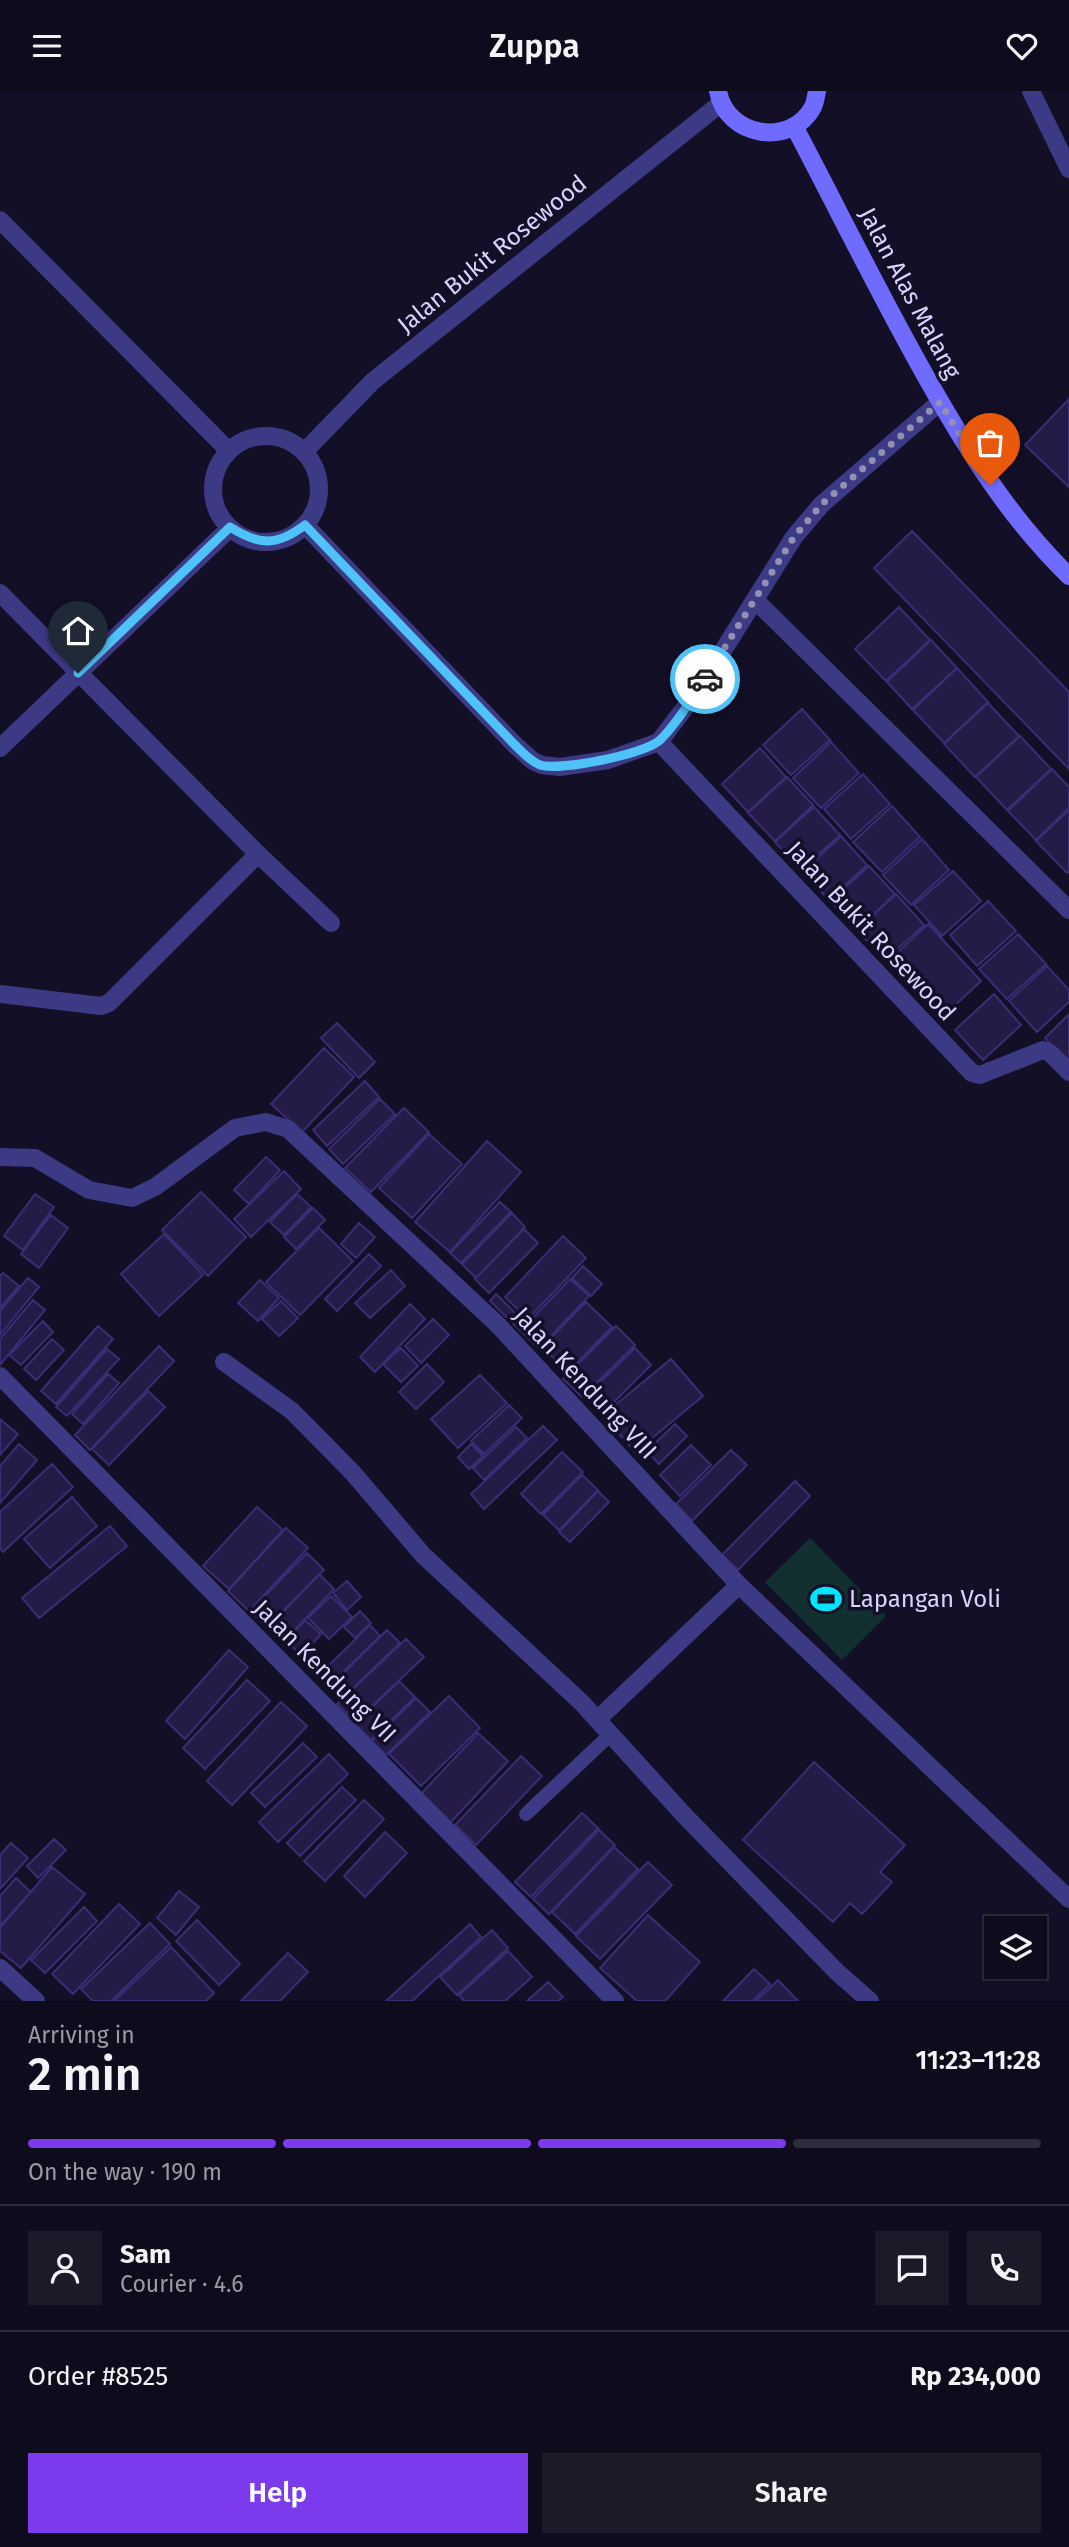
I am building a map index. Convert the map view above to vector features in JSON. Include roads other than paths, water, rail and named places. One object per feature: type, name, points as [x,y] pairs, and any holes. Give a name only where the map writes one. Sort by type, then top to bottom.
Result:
[{"type":"main road","points":[[719,97],[739,125],[766,134],[794,126],[813,107],[817,91]]},
{"type":"main road","name":"Jalan Alas Malang","points":[[794,126],[885,305],[990,485],[1069,576]]},
{"type":"street","points":[[1031,91],[1069,169]]},
{"type":"street","name":"Jalan Bukit Rosewood","points":[[304,451],[373,381],[719,97]]},
{"type":"street","points":[[0,220],[229,451]]},
{"type":"street","points":[[305,525],[533,761],[561,767],[608,760],[659,742],[699,689],[794,537],[822,504],[940,402]]},
{"type":"street","points":[[267,436],[287,440],[304,451],[315,468],[319,488],[316,508],[305,525],[288,538],[268,542],[248,539],[230,527],[219,513],[214,497],[214,480],[219,464],[229,451],[247,439],[267,436]]},
{"type":"street","points":[[0,748],[230,527]]},
{"type":"street","points":[[0,593],[258,854],[331,923]]},
{"type":"street","points":[[756,601],[1069,910]]},
{"type":"street","name":"Jalan Bukit Rosewood","points":[[659,742],[972,1073],[980,1075],[1042,1050],[1050,1053],[1069,1072]]},
{"type":"street","points":[[0,994],[101,1006],[109,1003],[258,854]]},
{"type":"street","name":"Jalan Kendung VIII","points":[[0,1157],[35,1158],[89,1190],[132,1198],[155,1187],[234,1128],[266,1122],[288,1129],[497,1324],[740,1585],[1069,1899]]},
{"type":"street","points":[[224,1362],[292,1411],[353,1473],[422,1555],[598,1719],[685,1816],[837,1972],[870,2001]]},
{"type":"street","name":"Jalan Kendung VII","points":[[0,1376],[615,2001]]},
{"type":"street","points":[[598,1719],[740,1585]]},
{"type":"street","points":[[0,1968],[36,2001]]},
{"type":"lane","points":[[526,1814],[611,1734]]},
{"type":"place","name":"Lapangan Voli","points":[[826,1599]]}]
